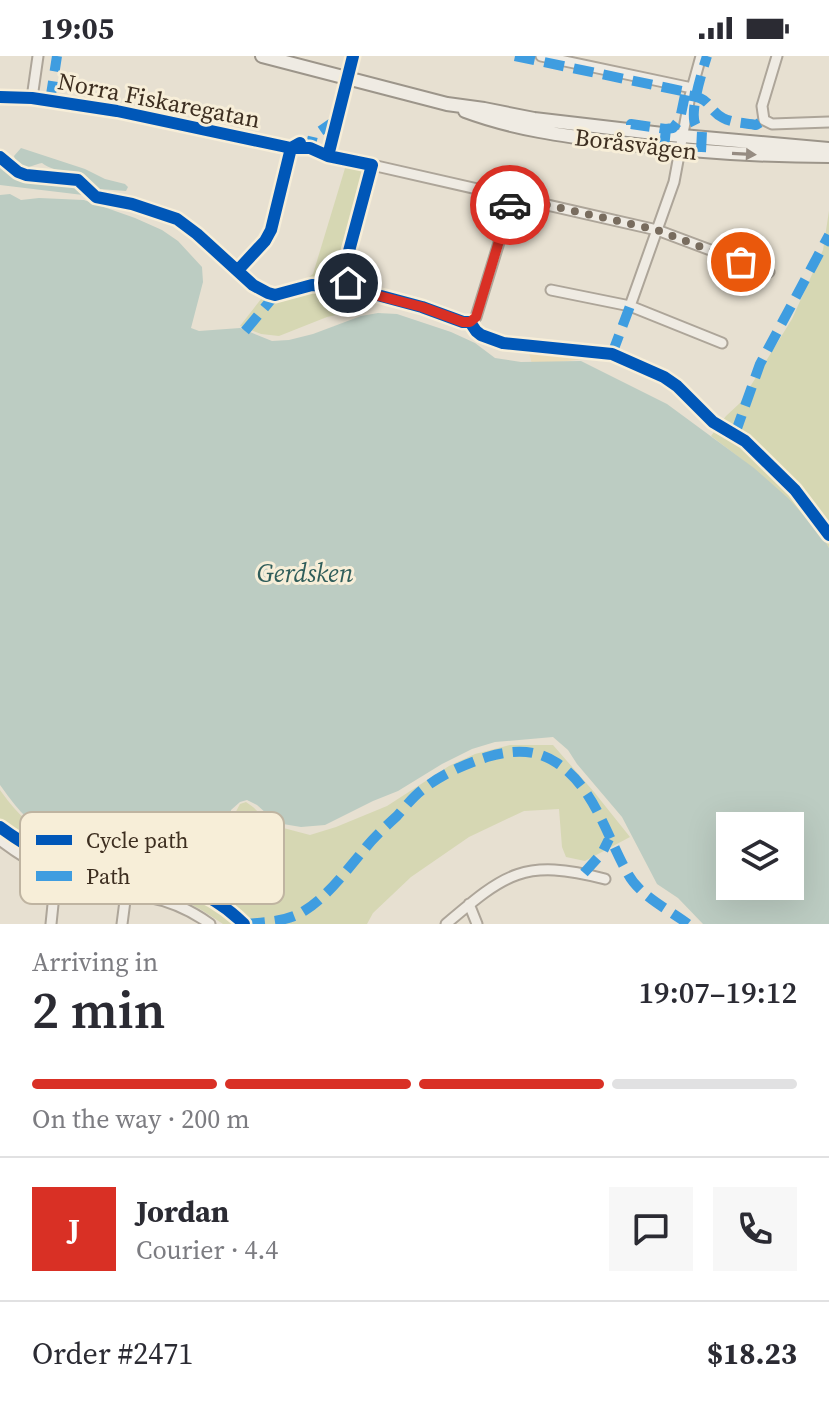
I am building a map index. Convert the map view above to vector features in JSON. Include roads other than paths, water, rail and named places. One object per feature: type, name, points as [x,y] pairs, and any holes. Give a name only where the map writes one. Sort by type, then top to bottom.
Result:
[{"type":"main road","name":"Boråsvägen","points":[[262,56],[447,104],[532,130],[680,150],[829,156]]},
{"type":"main road","name":"Boråsvägen","points":[[447,104],[534,119],[829,149]]},
{"type":"street","points":[[32,98],[38,56]]},
{"type":"street","points":[[541,56],[692,88]]},
{"type":"street","points":[[630,306],[674,182],[701,56]]},
{"type":"street","points":[[777,56],[762,106],[764,120],[772,124],[829,122]]},
{"type":"street","name":"Norra Fiskaregatan","points":[[0,97],[32,98],[117,111],[291,148],[310,148]]},
{"type":"street","points":[[513,197],[476,317],[470,322],[360,291],[348,283],[345,266],[372,165],[513,197],[657,230],[769,272]]},
{"type":"street","points":[[551,290],[630,306],[722,343]]},
{"type":"street","points":[[0,840],[20,854]]},
{"type":"street","points":[[446,924],[488,889],[533,870],[565,869],[605,879]]},
{"type":"street","points":[[51,924],[53,904]]},
{"type":"street","points":[[122,924],[125,904]]},
{"type":"street","points":[[173,904],[207,923]]},
{"type":"street","points":[[469,904],[477,924]]},
{"type":"water","points":[[21,148],[128,187],[126,191],[99,189],[83,195],[0,185],[0,166],[20,181],[66,183],[81,187],[87,184],[88,178],[42,163],[22,168],[14,156]]},
{"type":"water","name":"Gerdsken","points":[[10,194],[21,200],[84,200],[162,230],[178,241],[202,267],[203,282],[191,328],[199,331],[240,328],[272,341],[289,340],[361,316],[397,314],[451,332],[475,343],[495,358],[521,362],[581,361],[667,404],[754,468],[788,498],[821,534],[829,548],[829,924],[703,924],[678,898],[657,884],[622,817],[568,750],[553,737],[495,742],[472,749],[398,791],[325,825],[301,827],[284,824],[284,812],[265,812],[247,800],[240,802],[231,812],[21,812],[0,785],[0,195]]}]
